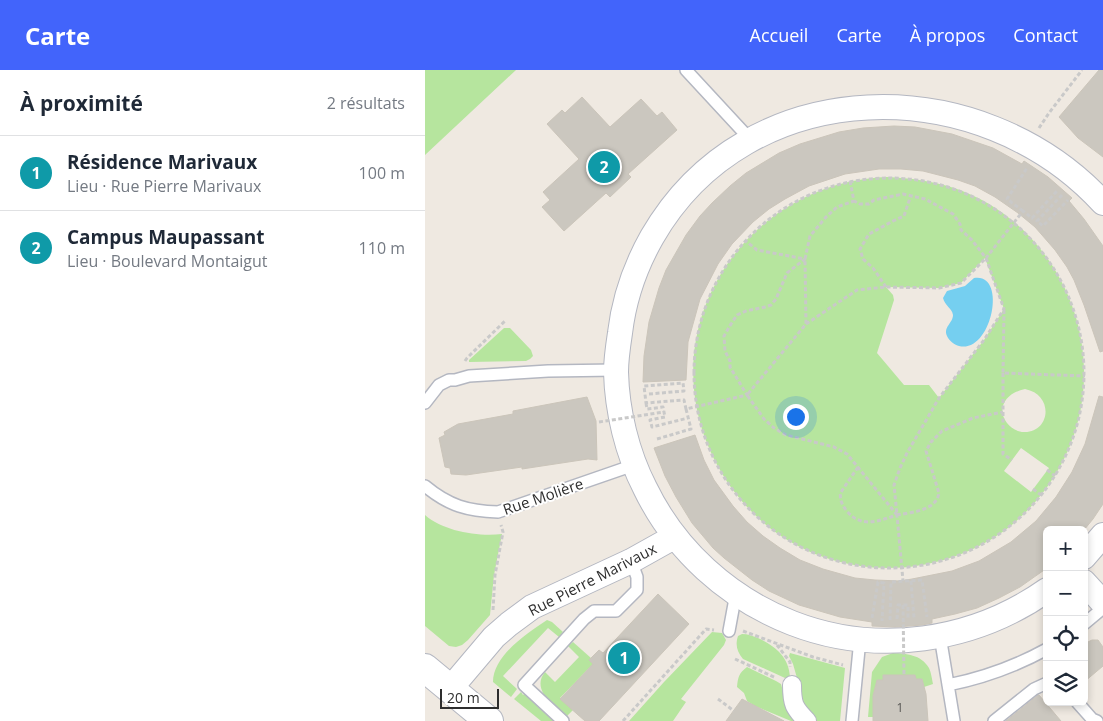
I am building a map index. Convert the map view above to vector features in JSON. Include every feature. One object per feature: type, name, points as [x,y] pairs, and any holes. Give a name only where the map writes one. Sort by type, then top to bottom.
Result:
[{"type":"street","points":[[1043,593],[999,617],[969,628],[940,636],[907,640],[875,640],[865,631],[829,634],[798,625],[769,613],[736,593],[704,569],[674,537],[651,500],[634,465],[625,435],[616,370],[621,325],[627,294],[635,272],[660,222],[679,197],[700,174],[724,153],[764,128],[808,110],[839,102],[886,98],[917,99],[951,105],[979,113],[1022,133],[1043,146],[1101,195]]},
{"type":"street","points":[[1088,552],[1103,535]]},
{"type":"street","name":"Rue Pierre Marivaux","points":[[450,689],[494,637],[524,612],[631,561],[674,537]]},
{"type":"street","points":[[1088,586],[1103,603]]},
{"type":"street","points":[[426,670],[489,721]]},
{"type":"street","points":[[792,685],[792,700],[799,713],[807,721]]},
{"type":"lane","points":[[686,70],[748,137]]},
{"type":"lane","points":[[425,403],[439,386],[449,380],[469,376],[548,371],[616,370]]},
{"type":"lane","name":"Rue Molière","points":[[425,486],[438,496],[465,509],[498,512],[634,465]]},
{"type":"lane","points":[[563,721],[524,685],[584,619],[594,611],[616,611],[637,590],[637,577],[631,561]]},
{"type":"lane","points":[[729,631],[736,593]]},
{"type":"lane","points":[[1088,621],[1103,608]]},
{"type":"lane","points":[[852,721],[865,631]]},
{"type":"lane","points":[[940,636],[954,721]]},
{"type":"lane","points":[[948,685],[1002,670],[1043,651]]},
{"type":"lane","points":[[994,721],[1034,689],[1043,685]]},
{"type":"lane","points":[[1081,706],[1094,720]]},
{"type":"path","points":[[1039,128],[1082,70]]},
{"type":"path","points":[[865,179],[916,179],[955,188],[995,208],[1014,223],[1045,254],[1068,293],[1079,326],[1084,353],[1085,376],[1077,427],[1055,476],[1041,496],[1016,521],[979,547],[958,556],[936,562],[901,568],[868,567],[835,561],[803,549],[765,524],[741,500],[721,472],[706,442],[694,386],[696,341],[701,319],[719,277],[731,258],[746,240],[771,217],[800,199],[826,188],[865,179]]},
{"type":"path","points":[[850,182],[854,200],[860,204],[869,204],[874,200],[903,194],[925,199],[953,214],[960,224],[961,230],[986,258],[1003,309],[1003,454],[1012,460]]},
{"type":"path","points":[[1018,182],[1007,199],[1031,218],[1059,189]]},
{"type":"path","points":[[1066,191],[1037,221],[1043,226],[1069,198]]},
{"type":"path","points":[[886,287],[873,268],[863,259],[860,250],[869,234],[904,216],[911,195]]},
{"type":"path","points":[[806,324],[805,259],[810,236],[837,207],[854,200]]},
{"type":"path","points":[[686,409],[747,395],[806,324],[857,290],[886,287],[939,288],[961,283],[986,258],[1023,211]]},
{"type":"path","points":[[746,240],[757,250],[805,259]]},
{"type":"path","points":[[805,259],[787,273],[771,304],[746,311],[737,316],[731,324],[724,336],[725,351],[730,361],[730,367],[764,419],[774,428],[786,435],[834,447],[847,454],[897,515]]},
{"type":"path","points":[[903,582],[894,485],[899,468],[939,398],[984,340],[1003,309]]},
{"type":"path","points":[[462,366],[467,358],[506,320]]},
{"type":"path","points":[[1003,373],[1085,376]]},
{"type":"path","points":[[649,394],[684,391],[683,383],[644,386],[646,403],[647,409],[663,406],[665,417],[650,420],[652,426],[688,418]]},
{"type":"path","points":[[646,403],[684,400],[691,429],[657,439]]},
{"type":"path","points":[[599,422],[664,412]]},
{"type":"path","points":[[857,467],[840,496],[845,509],[862,522],[874,522],[927,508],[936,502],[939,493],[926,451],[931,442],[942,431],[973,418],[1003,412]]},
{"type":"path","points":[[1047,470],[1055,476]]},
{"type":"path","points":[[1033,489],[1041,496]]},
{"type":"path","points":[[492,617],[495,575],[503,532],[498,512]]},
{"type":"path","points":[[877,623],[882,625],[890,622],[891,582],[922,580],[924,598]]},
{"type":"path","points":[[897,621],[898,605],[908,605],[908,620],[914,620],[911,581]]},
{"type":"path","points":[[865,631],[878,582],[884,583],[882,625]]},
{"type":"path","points":[[903,605],[904,675]]},
{"type":"path","points":[[623,721],[706,629],[743,631],[813,657],[849,666]]},
{"type":"path","points":[[735,659],[792,685],[790,662],[777,645]]},
{"type":"path","points":[[718,699],[734,711]]},
{"type":"green space","points":[[425,70],[516,70],[425,155]]},
{"type":"green space","points":[[887,177],[913,179],[954,188],[988,203],[1017,224],[1042,250],[1061,280],[1075,314],[1083,349],[1084,385],[1078,421],[1067,453],[1059,468],[1029,509],[1004,531],[977,547],[934,563],[888,568],[859,566],[830,559],[803,549],[778,534],[756,516],[729,485],[709,448],[695,400],[694,352],[705,307],[726,266],[756,231],[794,203],[838,185]],"holes":[[[985,258],[1004,309],[984,340],[939,398],[929,385],[904,385],[877,353],[894,300],[893,295],[886,287],[939,288],[961,283]],[[1025,389],[1035,393],[1041,398],[1045,406],[1044,420],[1033,431],[1024,432],[1012,428],[1004,417],[1002,411],[1005,401],[1013,393]],[[1021,448],[1049,468],[1031,492],[1004,471]]]},
{"type":"green space","points":[[504,328],[510,328],[531,350],[533,356],[530,359],[526,361],[469,362],[469,360]]},
{"type":"green space","points":[[425,515],[432,521],[461,532],[482,535],[502,534],[494,575],[490,615],[468,640],[456,647],[449,646],[425,626]]},
{"type":"green space","points":[[547,620],[563,632],[559,637],[548,628],[503,676],[517,689],[511,697],[493,682],[499,663],[521,638]]},
{"type":"green space","points":[[712,632],[722,633],[726,640],[724,645],[681,699],[686,702],[673,721],[629,721],[664,682]]},
{"type":"green space","points":[[742,634],[758,638],[780,653],[787,664],[790,677],[785,678],[743,659],[737,645],[738,636]]},
{"type":"green space","points":[[573,642],[591,658],[589,660],[593,664],[560,698],[573,710],[565,716],[545,697],[542,691],[541,678],[545,672],[555,682],[579,657],[568,646]]},
{"type":"green space","points":[[790,653],[845,668],[840,721],[815,721],[801,705],[797,678],[789,656]]},
{"type":"green space","points":[[893,653],[918,657],[926,663],[933,684],[924,687],[922,679],[916,679],[914,675],[883,675],[883,680],[877,681],[873,696],[873,717],[868,717],[872,672],[882,657]]},
{"type":"green space","points":[[747,667],[781,684],[787,706],[794,721],[747,701],[744,693],[737,687],[739,676]]},
{"type":"green space","points":[[528,691],[537,706],[554,721],[541,721],[514,699],[521,692],[523,695]]},
{"type":"water","points":[[974,278],[984,280],[991,287],[993,299],[992,313],[980,338],[971,345],[959,346],[949,340],[946,333],[953,315],[943,298],[947,291],[965,286]]},
{"type":"building","points":[[1099,70],[1103,70],[1103,157],[1078,138],[1059,117]]},
{"type":"building","points":[[582,97],[610,127],[641,99],[657,116],[662,112],[677,130],[628,174],[631,177],[610,197],[606,193],[564,231],[542,207],[550,200],[543,192],[579,159],[547,124],[562,110],[565,113]]},
{"type":"building","points":[[894,126],[915,127],[952,134],[993,148],[1022,164],[1024,161],[1048,177],[1072,198],[1069,201],[1103,246],[1103,351],[1100,352],[1084,305],[1067,267],[1035,227],[1018,213],[975,186],[958,180],[923,171],[879,169],[845,174],[809,186],[769,209],[753,222],[732,244],[718,264],[700,299],[688,342],[686,380],[643,382],[644,356],[649,322],[659,288],[666,270],[686,235],[712,203],[746,173],[779,153],[800,144],[839,132]]},
{"type":"building","points":[[1099,396],[1103,397],[1103,504],[1087,526],[1043,526],[1043,571],[1020,587],[977,608],[932,619],[932,623],[895,627],[872,626],[872,622],[840,617],[799,605],[769,591],[752,580],[713,548],[692,523],[665,476],[654,448],[695,435],[714,480],[747,522],[763,536],[800,560],[823,569],[855,578],[900,581],[952,571],[979,561],[1011,542],[1036,521],[1056,497],[1072,472],[1085,444]]},
{"type":"building","points":[[587,397],[596,421],[597,460],[588,459],[466,475],[451,474],[450,468],[445,467],[439,438],[445,435],[444,432],[458,424]]},
{"type":"building","points":[[658,594],[689,624],[599,721],[585,721],[560,699],[593,664],[589,660],[599,650],[603,653]]},
{"type":"building","points":[[1098,640],[1103,647],[1103,666],[1088,679],[1088,661],[1088,642]]},
{"type":"building","points":[[883,675],[915,675],[916,679],[922,679],[926,694],[928,721],[873,721],[873,696],[877,680],[883,680]]},
{"type":"building","points":[[1038,695],[1043,700],[1043,706],[1048,706],[1061,721],[1006,721]]},
{"type":"building","points":[[742,699],[784,721],[726,721]]},
{"type":"place","name":"Campus Maupassant","points":[[604,167]]},
{"type":"place","name":"Résidence Marivaux","points":[[624,658]]}]
